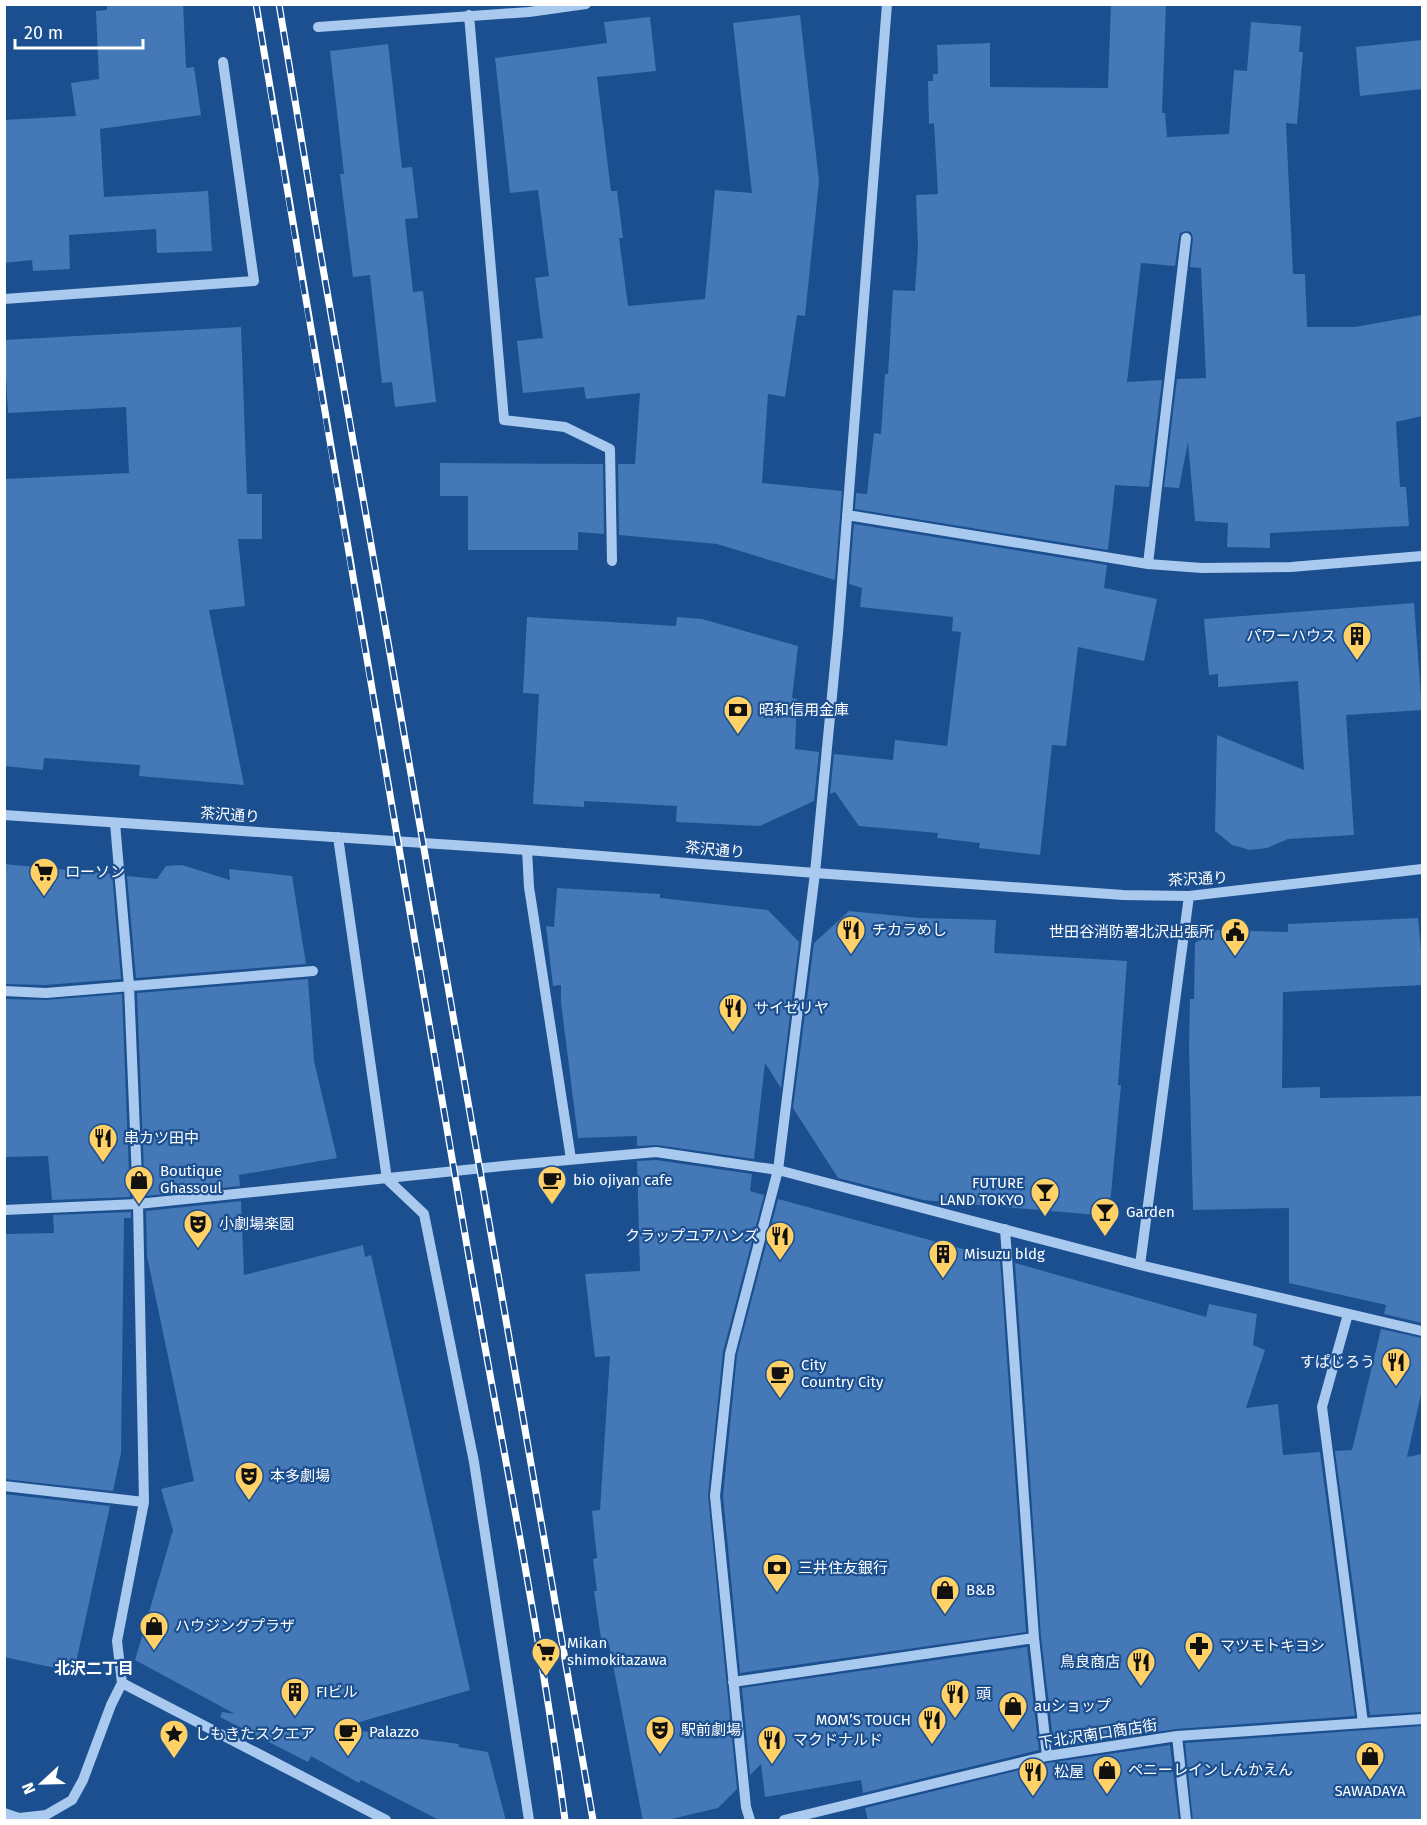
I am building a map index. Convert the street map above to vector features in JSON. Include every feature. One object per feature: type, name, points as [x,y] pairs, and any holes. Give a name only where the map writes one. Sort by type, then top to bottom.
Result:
[{"type":"street","points":[[318,27],[586,4]]},
{"type":"street","points":[[750,1821],[746,1807],[715,1496],[730,1354],[778,1170],[815,873],[847,515],[887,4]]},
{"type":"street","points":[[469,15],[504,420],[565,427],[610,450],[612,561]]},
{"type":"street","points":[[4,299],[254,281],[223,62]]},
{"type":"street","points":[[1148,564],[1186,238]]},
{"type":"street","points":[[847,515],[1148,564],[1202,568],[1291,567],[1422,556]]},
{"type":"street","name":"茶沢通り","points":[[4,815],[527,850],[1123,895],[1189,896],[1422,869]]},
{"type":"street","points":[[4,1814],[19,1818],[48,1818],[72,1800],[83,1780],[111,1705],[122,1683],[117,1641],[144,1502],[138,1204],[129,986],[115,823]]},
{"type":"street","points":[[338,837],[387,1179],[424,1214],[474,1462],[529,1821]]},
{"type":"street","points":[[527,850],[530,887],[571,1159]]},
{"type":"street","points":[[1140,1265],[1189,896]]},
{"type":"street","points":[[4,991],[46,993],[313,971]]},
{"type":"street","points":[[4,1210],[138,1204],[656,1152],[778,1170],[1140,1265],[1422,1331]]},
{"type":"street","points":[[1005,1229],[1034,1638],[1047,1756]]},
{"type":"street","points":[[1348,1314],[1322,1407],[1363,1723]]},
{"type":"street","points":[[4,1486],[144,1502]]},
{"type":"street","points":[[733,1682],[1034,1638]]},
{"type":"street","points":[[122,1683],[386,1821]]},
{"type":"street","name":"下北沢南口商店街","points":[[784,1821],[1047,1756],[1177,1736],[1422,1719]]},
{"type":"street","points":[[1177,1736],[1186,1821]]},
{"type":"building","points":[[107,4],[183,4],[186,68],[194,67],[201,115],[100,129],[104,197],[208,191],[212,251],[157,253],[156,229],[69,235],[70,269],[33,271],[32,260],[4,263],[4,120],[76,116],[71,83],[99,79],[96,11],[107,10]]},
{"type":"building","points":[[1111,4],[1166,4],[1162,113],[1165,113],[1167,137],[1229,134],[1234,70],[1247,71],[1251,22],[1301,26],[1299,52],[1303,52],[1297,124],[1286,123],[1293,274],[1305,274],[1307,327],[1355,327],[1422,315],[1422,416],[1396,422],[1400,487],[1406,487],[1409,526],[1270,533],[1270,548],[1227,547],[1228,523],[1195,521],[1188,442],[1179,488],[1164,487],[1177,379],[1206,378],[1201,268],[1190,267],[1193,238],[1191,232],[1186,231],[1180,233],[1175,266],[1141,263],[1127,382],[1162,380],[1149,487],[1115,485],[1108,550],[855,509],[856,493],[867,494],[874,433],[881,434],[885,374],[888,374],[893,290],[915,291],[918,247],[916,195],[938,194],[934,123],[929,124],[928,81],[933,81],[933,74],[938,74],[937,45],[990,43],[990,87],[1108,88]]},
{"type":"building","points":[[800,15],[819,181],[805,316],[797,315],[785,397],[768,394],[762,483],[842,491],[835,580],[717,544],[619,535],[618,464],[635,464],[640,393],[586,399],[584,387],[523,393],[517,341],[543,338],[535,278],[549,276],[538,190],[510,193],[495,58],[607,43],[604,22],[650,17],[656,71],[597,77],[611,191],[617,191],[623,238],[619,238],[628,306],[705,299],[715,190],[752,193],[733,23]]},
{"type":"building","points":[[1422,40],[1422,89],[1360,96],[1356,47]]},
{"type":"building","points":[[388,44],[402,168],[412,167],[418,218],[405,219],[413,292],[423,291],[436,402],[395,407],[392,382],[382,383],[370,275],[353,277],[340,174],[344,174],[330,51]]},
{"type":"building","points":[[241,327],[247,494],[262,494],[262,539],[238,539],[245,606],[209,610],[244,785],[139,776],[140,765],[44,758],[43,770],[4,766],[4,479],[129,473],[126,407],[8,413],[4,340]]},
{"type":"building","points":[[440,463],[603,464],[604,534],[578,532],[578,550],[468,550],[468,496],[440,496]]},
{"type":"building","points":[[854,524],[1107,565],[1104,588],[1157,599],[1144,661],[1078,647],[1066,746],[1052,745],[1040,855],[979,848],[980,843],[937,838],[938,833],[859,826],[835,792],[830,794],[834,754],[893,760],[895,740],[947,746],[961,632],[952,631],[953,617],[860,607],[862,588],[849,584]]},
{"type":"building","points":[[1414,603],[1422,710],[1346,715],[1354,835],[1288,839],[1267,848],[1250,850],[1232,845],[1215,831],[1217,735],[1304,770],[1298,681],[1218,687],[1218,674],[1209,675],[1204,619]]},
{"type":"building","points":[[527,617],[676,626],[677,617],[702,619],[798,646],[792,698],[797,699],[795,749],[819,752],[814,801],[760,826],[676,822],[677,806],[584,801],[584,807],[533,804],[539,694],[523,693]]},
{"type":"building","points":[[4,864],[112,874],[121,979],[46,985],[6,984]]},
{"type":"building","points":[[182,865],[230,880],[229,869],[292,876],[306,964],[136,978],[127,876],[157,879],[166,866]]},
{"type":"building","points":[[557,888],[660,894],[660,898],[768,910],[799,942],[781,1088],[765,1063],[754,1159],[657,1145],[637,1146],[637,1136],[578,1138],[561,1002],[561,985],[553,986],[546,926],[554,927]]},
{"type":"building","points":[[849,911],[919,918],[996,920],[994,953],[1127,961],[1118,1085],[1121,1085],[1109,1216],[923,1200],[838,1178],[793,1108],[814,943]]},
{"type":"building","points":[[1418,918],[1422,985],[1283,992],[1282,1088],[1320,1087],[1320,1098],[1422,1096],[1422,1323],[1384,1314],[1386,1305],[1289,1283],[1289,1208],[1193,1210],[1189,1047],[1190,999],[1194,999],[1195,943],[1215,930],[1288,932],[1288,924]]},
{"type":"building","points":[[308,979],[314,1061],[337,1158],[239,1175],[240,1186],[145,1196],[137,993]]},
{"type":"building","points":[[122,994],[130,1197],[52,1200],[48,1156],[4,1157],[6,999],[46,1000]]},
{"type":"building","points":[[656,1160],[752,1174],[750,1191],[764,1195],[723,1352],[708,1495],[737,1789],[718,1808],[663,1821],[643,1821],[609,1644],[602,1645],[594,1591],[597,1591],[593,1559],[597,1558],[592,1511],[600,1510],[610,1356],[595,1357],[585,1274],[640,1271],[637,1161]]},
{"type":"building","points":[[778,1199],[1000,1259],[1026,1632],[740,1673],[723,1496],[737,1355]]},
{"type":"building","points":[[241,1201],[244,1275],[363,1245],[365,1257],[371,1255],[470,1690],[339,1728],[459,1744],[458,1747],[488,1752],[506,1821],[441,1821],[361,1780],[359,1783],[311,1756],[308,1762],[220,1717],[222,1712],[235,1714],[135,1660],[173,1530],[161,1489],[194,1481],[147,1256],[146,1211]]},
{"type":"building","points":[[131,1212],[131,1218],[124,1218],[121,1453],[113,1491],[4,1479],[4,1234],[54,1233],[53,1215]]},
{"type":"building","points":[[1015,1263],[1206,1317],[1209,1304],[1257,1314],[1253,1345],[1265,1350],[1246,1408],[1278,1404],[1283,1455],[1320,1452],[1355,1716],[1176,1729],[1054,1747],[1041,1637]]},
{"type":"building","points":[[1381,1329],[1422,1338],[1422,1390],[1407,1457],[1422,1454],[1422,1712],[1370,1715],[1335,1451],[1352,1450]]},
{"type":"building","points":[[4,1494],[110,1506],[74,1672],[4,1657]]},
{"type":"building","points":[[1027,1647],[1039,1750],[863,1793],[861,1780],[765,1797],[761,1764],[750,1775],[742,1688]]},
{"type":"building","points":[[1422,1726],[1422,1821],[1193,1821],[1185,1743]]},
{"type":"building","points":[[1170,1745],[1179,1821],[868,1821],[865,1808],[1048,1763]]},
{"type":"railway","points":[[256,4],[467,1246],[532,1604],[565,1820]]},
{"type":"railway","points":[[279,4],[593,1820]]},
{"type":"place","name":"パワーハウス","points":[[1357,662]]},
{"type":"place","name":"昭和信用金庫","points":[[738,736]]},
{"type":"place","name":"ローソン","points":[[44,898]]},
{"type":"place","name":"チカラめし","points":[[851,956]]},
{"type":"place","name":"世田谷消防署北沢出張所","points":[[1235,958]]},
{"type":"place","name":"サイゼリヤ","points":[[733,1034]]},
{"type":"place","name":"串カツ田中","points":[[103,1164]]},
{"type":"place","name":"Boutique Ghassoul","points":[[139,1206]]},
{"type":"place","name":"bio ojiyan cafe","points":[[552,1206]]},
{"type":"place","name":"FUTURE LAND TOKYO","points":[[1045,1218]]},
{"type":"place","name":"Garden","points":[[1105,1238]]},
{"type":"place","name":"小劇場楽園","points":[[198,1250]]},
{"type":"place","name":"クラップユアハンズ","points":[[780,1262]]},
{"type":"place","name":"Misuzu bldg","points":[[943,1280]]},
{"type":"place","name":"すぱじろう","points":[[1396,1388]]},
{"type":"place","name":"City Country City","points":[[780,1400]]},
{"type":"place","name":"本多劇場","points":[[249,1502]]},
{"type":"place","name":"三井住友銀行","points":[[777,1594]]},
{"type":"place","name":"B&B","points":[[945,1616]]},
{"type":"place","name":"ハウジングプラザ","points":[[154,1652]]},
{"type":"place","name":"マツモトキヨシ","points":[[1199,1672]]},
{"type":"place","name":"Mikan shimokitazawa","points":[[546,1678]]},
{"type":"place","name":"鳥良商店","points":[[1141,1688]]},
{"type":"place","name":"FIビル","points":[[295,1718]]},
{"type":"place","name":"頭","points":[[955,1720]]},
{"type":"place","name":"auショップ","points":[[1013,1732]]},
{"type":"place","name":"MOM’S TOUCH","points":[[932,1746]]},
{"type":"place","name":"駅前劇場","points":[[660,1756]]},
{"type":"place","name":"Palazzo","points":[[348,1758]]},
{"type":"place","name":"しもきたスクエア","points":[[174,1760]]},
{"type":"place","name":"マクドナルド","points":[[772,1766]]},
{"type":"place","name":"SAWADAYA","points":[[1370,1782]]},
{"type":"place","name":"ペニーレインしんかえん","points":[[1107,1796]]},
{"type":"place","name":"松屋","points":[[1033,1798]]},
{"type":"district","name":"北沢二丁目","points":[[94,1668]]}]
